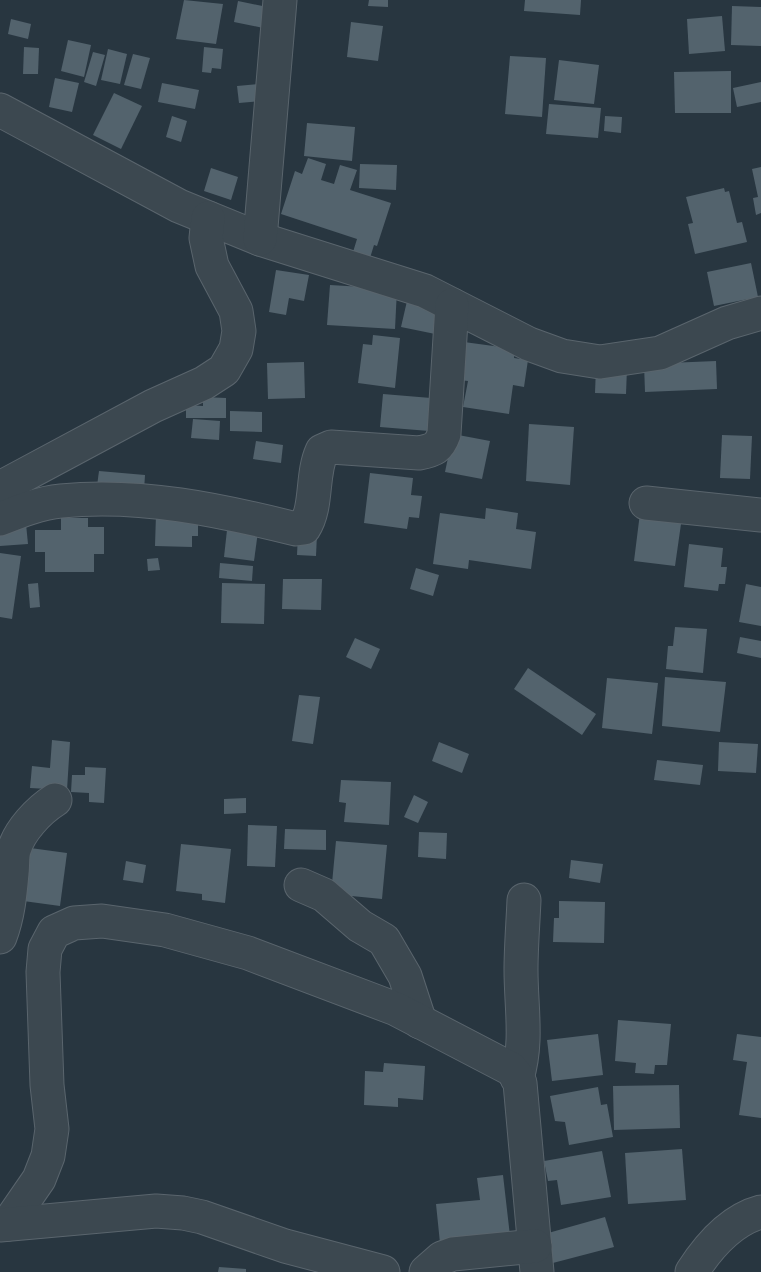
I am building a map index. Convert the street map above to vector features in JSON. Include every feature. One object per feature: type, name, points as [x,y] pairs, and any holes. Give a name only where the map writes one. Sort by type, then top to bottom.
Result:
[{"type":"street","points":[[260,239],[276,1]]},
{"type":"street","points":[[0,110],[179,206],[260,239],[425,291],[529,344],[561,356],[600,362],[660,353],[727,323],[761,313]]},
{"type":"street","points":[[0,488],[153,406],[204,383],[224,370],[236,349],[239,331],[236,311],[212,266],[206,238],[208,218]]},
{"type":"street","points":[[0,519],[26,508],[60,501],[151,501],[248,517],[296,529],[304,528],[309,520],[316,463],[322,451],[331,447],[419,453],[432,451],[440,446],[444,434],[452,305]]},
{"type":"street","points":[[646,503],[761,515]]},
{"type":"street","points":[[0,937],[6,920],[14,850],[22,834],[35,818],[55,800]]},
{"type":"street","points":[[301,885],[324,895],[360,926],[384,940],[405,976],[420,1022]]},
{"type":"street","points":[[518,1078],[523,1047],[521,972],[524,900]]},
{"type":"street","points":[[4,1225],[39,1179],[48,1156],[52,1129],[47,1085],[45,949],[54,932],[74,922],[102,921],[165,930],[248,953],[396,1009],[511,1069],[520,1083],[536,1259],[453,1254],[442,1258],[426,1272]]},
{"type":"street","points":[[4,1225],[156,1211],[183,1213],[202,1217],[366,1271]]},
{"type":"street","points":[[692,1272],[700,1259],[734,1224],[761,1212]]},
{"type":"building","points":[[184,0],[223,4],[216,44],[176,39]]},
{"type":"building","points":[[369,0],[388,0],[388,7],[368,6]]},
{"type":"building","points":[[525,0],[581,0],[580,15],[524,11]]},
{"type":"building","points":[[238,1],[272,8],[268,29],[234,22]]},
{"type":"building","points":[[732,6],[761,7],[761,46],[731,45]]},
{"type":"building","points":[[722,16],[725,51],[689,54],[687,19]]},
{"type":"building","points":[[11,19],[31,24],[28,39],[8,34]]},
{"type":"building","points":[[351,22],[383,26],[378,61],[347,57]]},
{"type":"building","points":[[68,40],[91,45],[84,77],[61,71]]},
{"type":"building","points":[[24,47],[39,48],[38,74],[23,74]]},
{"type":"building","points":[[204,47],[223,49],[221,69],[212,68],[211,73],[202,72]]},
{"type":"building","points":[[108,49],[127,54],[120,84],[101,80]]},
{"type":"building","points":[[93,52],[105,55],[96,86],[84,82]]},
{"type":"building","points":[[133,54],[150,58],[141,89],[124,85]]},
{"type":"building","points":[[510,56],[546,58],[542,117],[505,114]]},
{"type":"building","points":[[559,60],[599,65],[594,104],[554,100]]},
{"type":"building","points":[[731,71],[731,113],[675,113],[674,72]]},
{"type":"building","points":[[55,78],[79,83],[72,112],[49,107]]},
{"type":"building","points":[[761,82],[761,102],[737,107],[733,88]]},
{"type":"building","points":[[162,83],[199,90],[195,109],[158,102]]},
{"type":"building","points":[[259,84],[261,101],[239,103],[237,86]]},
{"type":"building","points":[[114,93],[142,106],[121,149],[93,135]]},
{"type":"building","points":[[549,104],[601,108],[598,138],[546,134]]},
{"type":"building","points":[[172,116],[187,121],[181,142],[166,137]]},
{"type":"building","points":[[605,116],[622,117],[621,133],[604,131]]},
{"type":"building","points":[[307,123],[355,127],[352,161],[304,156]]},
{"type":"building","points":[[308,158],[326,164],[321,180],[334,184],[340,165],[357,170],[350,190],[391,203],[377,246],[374,245],[370,258],[353,252],[357,239],[281,214],[295,171],[302,174]]},
{"type":"building","points":[[360,164],[397,165],[396,190],[359,188]]},
{"type":"building","points":[[761,167],[761,213],[756,215],[753,198],[758,197],[752,169]]},
{"type":"building","points":[[211,168],[238,177],[231,200],[204,191]]},
{"type":"building","points":[[724,188],[725,192],[729,191],[737,223],[742,222],[747,242],[695,254],[688,224],[693,223],[686,197]]},
{"type":"building","points":[[751,263],[758,297],[714,306],[707,272]]},
{"type":"building","points":[[276,270],[309,275],[304,301],[289,298],[286,315],[269,312]]},
{"type":"building","points":[[330,285],[397,289],[395,329],[327,325]]},
{"type":"building","points":[[407,301],[451,310],[445,336],[401,327]]},
{"type":"building","points":[[373,335],[400,338],[395,388],[358,383],[363,344],[372,345]]},
{"type":"building","points":[[464,342],[515,349],[514,358],[528,360],[524,387],[513,385],[509,414],[463,407],[468,381],[459,380]]},
{"type":"building","points":[[716,361],[717,389],[645,392],[644,364]]},
{"type":"building","points":[[304,362],[305,398],[268,399],[267,363]]},
{"type":"building","points":[[596,367],[627,368],[626,394],[595,393]]},
{"type":"building","points":[[383,394],[431,398],[429,431],[380,427]]},
{"type":"building","points":[[203,397],[226,398],[226,418],[186,418],[186,405],[203,406]]},
{"type":"building","points":[[230,411],[262,412],[262,432],[230,431]]},
{"type":"building","points":[[193,419],[220,421],[219,440],[191,438]]},
{"type":"building","points":[[529,424],[574,427],[570,485],[526,481]]},
{"type":"building","points":[[453,434],[490,441],[482,479],[445,472]]},
{"type":"building","points":[[722,435],[752,436],[750,479],[720,478]]},
{"type":"building","points":[[256,441],[283,445],[281,463],[253,459]]},
{"type":"building","points":[[99,471],[145,475],[144,490],[97,486]]},
{"type":"building","points":[[370,473],[413,478],[411,495],[422,496],[419,518],[409,517],[407,529],[364,523]]},
{"type":"building","points":[[486,508],[518,513],[516,529],[536,532],[531,569],[469,560],[468,569],[433,564],[440,513],[485,519]]},
{"type":"building","points":[[683,510],[675,566],[634,561],[640,513]]},
{"type":"building","points":[[156,514],[190,515],[190,524],[198,524],[198,536],[192,536],[192,547],[155,546]]},
{"type":"building","points":[[61,518],[88,518],[88,527],[104,527],[104,554],[94,554],[94,572],[45,572],[45,552],[35,552],[35,530],[61,530]]},
{"type":"building","points":[[228,521],[259,524],[254,561],[224,557]]},
{"type":"building","points":[[26,524],[28,544],[0,546],[0,528]]},
{"type":"building","points":[[298,534],[317,534],[316,556],[297,555]]},
{"type":"building","points":[[689,544],[723,548],[721,567],[727,567],[725,584],[719,584],[718,591],[684,587]]},
{"type":"building","points":[[0,553],[21,556],[12,619],[0,617]]},
{"type":"building","points":[[158,558],[160,570],[148,571],[147,559]]},
{"type":"building","points":[[220,563],[253,566],[252,581],[219,578]]},
{"type":"building","points":[[416,568],[439,575],[433,596],[410,589]]},
{"type":"building","points":[[283,579],[322,579],[321,610],[282,609]]},
{"type":"building","points":[[38,583],[40,607],[30,608],[28,584]]},
{"type":"building","points":[[222,583],[265,584],[264,624],[221,623]]},
{"type":"building","points":[[746,584],[761,587],[761,626],[739,622]]},
{"type":"building","points":[[675,627],[707,629],[703,673],[666,669],[668,646],[673,646]]},
{"type":"building","points":[[740,637],[761,641],[761,658],[737,653]]},
{"type":"building","points":[[355,638],[380,649],[371,669],[346,657]]},
{"type":"building","points":[[528,668],[596,714],[582,735],[514,689]]},
{"type":"building","points":[[665,677],[726,682],[720,732],[662,726]]},
{"type":"building","points":[[607,678],[658,683],[652,734],[602,728]]},
{"type":"building","points":[[299,695],[320,697],[313,744],[292,741]]},
{"type":"building","points":[[52,740],[70,742],[67,790],[30,788],[32,766],[50,768]]},
{"type":"building","points":[[439,742],[469,754],[462,773],[432,761]]},
{"type":"building","points":[[719,742],[758,744],[756,773],[718,771]]},
{"type":"building","points":[[657,760],[703,765],[700,785],[654,780]]},
{"type":"building","points":[[85,767],[106,768],[104,803],[89,802],[89,793],[71,792],[72,775],[85,775]]},
{"type":"building","points":[[341,780],[391,782],[389,825],[344,822],[346,803],[339,802]]},
{"type":"building","points":[[414,795],[428,802],[418,823],[404,817]]},
{"type":"building","points":[[246,798],[246,813],[224,814],[224,799]]},
{"type":"building","points":[[248,825],[277,826],[275,867],[247,866]]},
{"type":"building","points":[[285,829],[326,830],[326,850],[284,849]]},
{"type":"building","points":[[419,832],[447,833],[446,859],[418,857]]},
{"type":"building","points":[[336,841],[387,845],[382,899],[331,894]]},
{"type":"building","points":[[181,844],[231,849],[225,903],[202,900],[202,894],[176,891]]},
{"type":"building","points":[[23,847],[67,853],[60,906],[16,900]]},
{"type":"building","points":[[571,860],[603,864],[600,883],[569,878]]},
{"type":"building","points":[[126,861],[146,865],[143,883],[123,880]]},
{"type":"building","points":[[559,901],[605,902],[604,943],[553,942],[554,918],[559,918]]},
{"type":"building","points":[[618,1020],[671,1024],[667,1065],[655,1065],[654,1074],[635,1073],[636,1063],[615,1061]]},
{"type":"building","points":[[598,1034],[603,1075],[552,1081],[547,1040]]},
{"type":"building","points":[[737,1034],[761,1037],[761,1118],[739,1115],[747,1062],[733,1060]]},
{"type":"building","points":[[384,1063],[425,1066],[423,1100],[398,1098],[398,1107],[364,1105],[365,1071],[383,1072]]},
{"type":"building","points":[[679,1085],[680,1128],[614,1130],[613,1086]]},
{"type":"building","points":[[598,1087],[601,1105],[607,1104],[613,1137],[569,1145],[565,1122],[555,1121],[550,1096]]},
{"type":"building","points":[[682,1149],[686,1200],[628,1204],[625,1153]]},
{"type":"building","points":[[602,1151],[611,1197],[561,1205],[557,1180],[548,1181],[544,1161]]},
{"type":"building","points":[[503,1175],[510,1236],[440,1243],[436,1204],[480,1200],[477,1178]]},
{"type":"building","points":[[605,1217],[614,1247],[549,1264],[541,1235]]},
{"type":"building","points":[[219,1267],[246,1269],[246,1272],[218,1272]]}]
